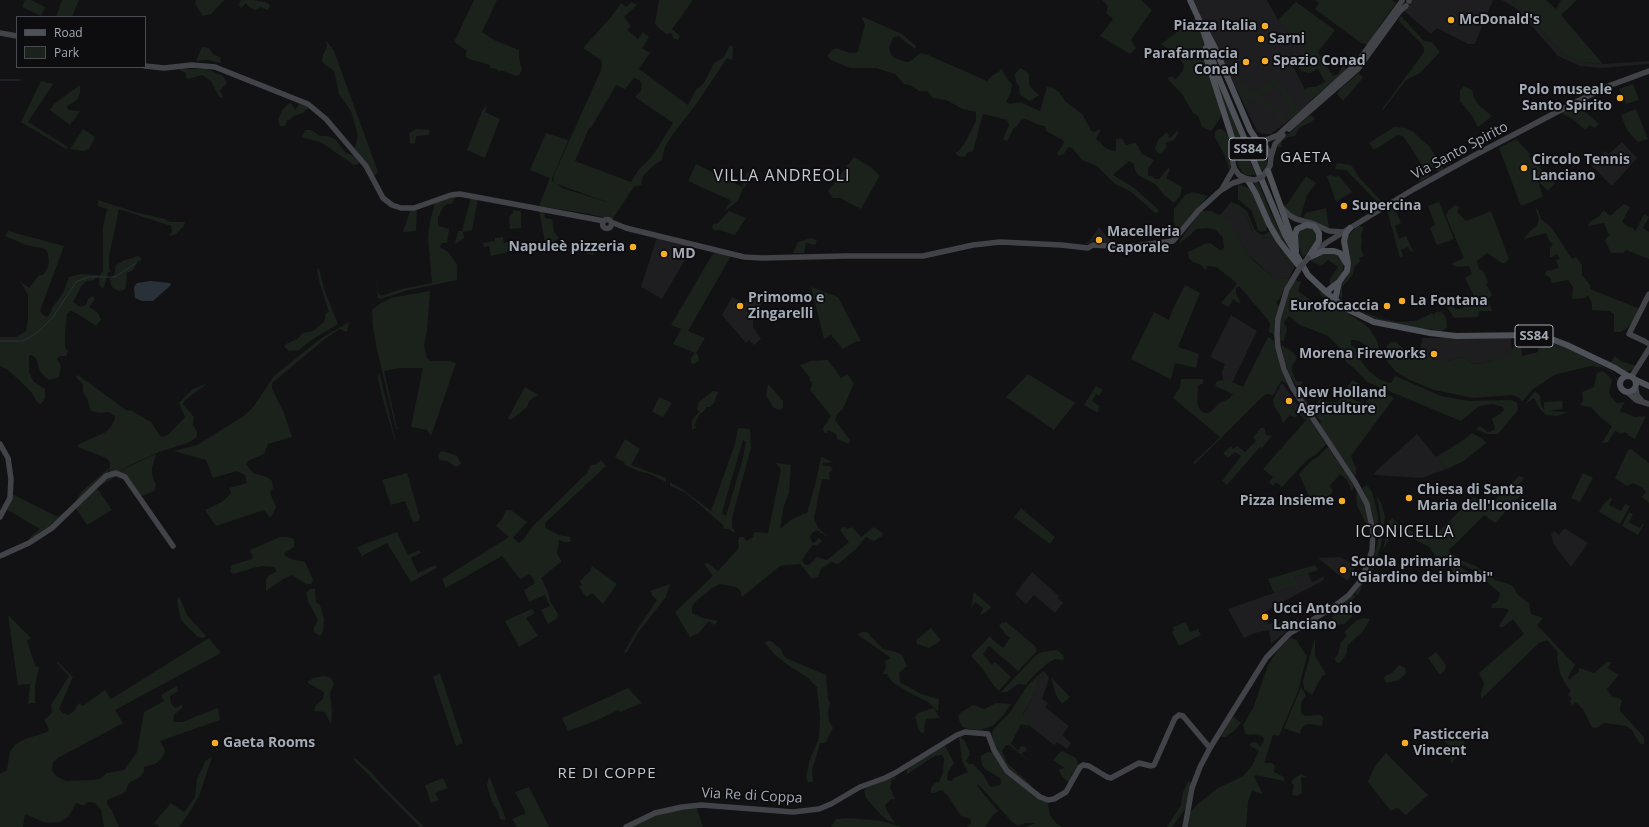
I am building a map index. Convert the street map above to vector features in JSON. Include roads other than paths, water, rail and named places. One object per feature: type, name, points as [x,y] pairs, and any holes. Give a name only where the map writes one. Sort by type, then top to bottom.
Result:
[{"type":"main road","name":"SS84","points":[[1190,0],[1201,24],[1218,76],[1261,182],[1285,235],[1308,275],[1335,300],[1353,313],[1374,322],[1389,326],[1456,336],[1533,336],[1554,340],[1649,387]]},
{"type":"main road","points":[[1233,154],[1238,147],[1254,141],[1266,140],[1278,135],[1356,64],[1405,1]]},
{"type":"main road","points":[[1206,40],[1207,60],[1234,144],[1232,161],[1234,168],[1239,175],[1246,179],[1255,180],[1262,177],[1268,171],[1275,144],[1279,138],[1358,69],[1405,1]]},
{"type":"main road","points":[[1201,24],[1216,48],[1254,141],[1266,148],[1271,157]]},
{"type":"main road","points":[[0,33],[16,36]]},
{"type":"main road","points":[[146,66],[164,68],[192,65],[215,67],[308,104],[326,119],[366,166],[383,198],[392,205],[401,208],[414,208],[451,195],[470,195],[604,221],[608,220],[610,224],[744,257],[924,256],[973,245],[1000,242],[1054,244],[1088,248],[1093,245],[1126,247],[1173,241],[1198,211],[1220,191],[1233,183],[1246,179]]},
{"type":"main road","name":"Via Santo Spirito","points":[[1185,827],[1192,788],[1200,767],[1210,748],[1266,658],[1271,651],[1289,634],[1341,602],[1355,588],[1362,579],[1372,551],[1373,531],[1369,510],[1361,491],[1292,386],[1280,354],[1277,335],[1278,319],[1287,288],[1308,258],[1326,243],[1414,189],[1578,101],[1611,85],[1649,71]]},
{"type":"main road","points":[[1220,191],[1234,168]]},
{"type":"main road","points":[[1268,171],[1295,246]]},
{"type":"main road","points":[[1246,179],[1255,192],[1269,224],[1279,241],[1308,275]]},
{"type":"main road","points":[[1279,204],[1289,215],[1296,219],[1314,224],[1329,231],[1344,232]]},
{"type":"main road","points":[[1296,255],[1295,233],[1298,228],[1306,225],[1314,226],[1320,237],[1308,258]]},
{"type":"main road","points":[[1326,292],[1339,282],[1345,274],[1348,263],[1344,241],[1346,233],[1350,228]]},
{"type":"main road","points":[[1308,258],[1323,251],[1337,252],[1344,258],[1346,263],[1345,274]]},
{"type":"main road","points":[[1335,300],[1339,282]]},
{"type":"main road","points":[[1627,392],[1631,392],[1634,380],[1648,348],[1644,341],[1628,334],[1649,294]]},
{"type":"main road","name":"SS84","points":[[1607,365],[1617,375],[1620,383]]},
{"type":"main road","points":[[1634,380],[1622,378],[1620,383],[1622,390],[1627,392],[1636,400],[1649,404]]},
{"type":"main road","points":[[1634,380],[1637,395],[1642,402]]},
{"type":"main road","points":[[0,444],[8,458],[11,485],[10,498],[0,517]]},
{"type":"main road","points":[[0,556],[29,543],[52,528],[106,476],[116,473],[121,474],[128,480],[173,546]]},
{"type":"main road","name":"Via Re di Coppa","points":[[626,827],[655,813],[700,805],[793,812],[819,809],[831,804],[860,787],[895,773],[957,735],[965,732],[988,734],[994,750],[1007,771],[1040,797],[1048,800],[1054,799],[1066,792],[1080,767],[1083,765],[1089,766],[1111,778],[1139,763],[1151,766],[1154,765],[1172,723],[1179,715],[1183,716],[1210,748]]},
{"type":"waterway","points":[[0,80],[20,80]]},
{"type":"waterway","points":[[0,341],[23,341],[37,333],[53,317],[76,282],[88,277],[115,277],[136,263]]},
{"type":"place","name":"McDonald's","points":[[1451,20]]},
{"type":"place","name":"Piazza Italia","points":[[1265,26]]},
{"type":"place","name":"Sarni","points":[[1261,39]]},
{"type":"place","name":"Spazio Conad","points":[[1265,61]]},
{"type":"place","name":"Parafarmacia Conad","points":[[1246,62]]},
{"type":"place","name":"Polo museale Santo Spirito","points":[[1620,98]]},
{"type":"place","name":"Circolo Tennis Lanciano","points":[[1524,168]]},
{"type":"place","name":"Supercina","points":[[1344,206]]},
{"type":"place","name":"Macelleria Caporale","points":[[1099,240]]},
{"type":"place","name":"Napuleè pizzeria","points":[[633,247]]},
{"type":"place","name":"MD","points":[[664,254]]},
{"type":"place","name":"La Fontana","points":[[1402,301]]},
{"type":"place","name":"Primomo e Zingarelli","points":[[740,306]]},
{"type":"place","name":"Eurofocaccia","points":[[1387,306]]},
{"type":"place","name":"Morena Fireworks","points":[[1434,354]]},
{"type":"place","name":"New Holland Agriculture","points":[[1289,401]]},
{"type":"place","name":"Chiesa di Santa Maria dell'Iconicella","points":[[1409,498]]},
{"type":"place","name":"Pizza Insieme","points":[[1342,501]]},
{"type":"place","name":"Scuola primaria \"Giardino dei bimbi\"","points":[[1343,570]]},
{"type":"place","name":"Ucci Antonio Lanciano","points":[[1265,617]]},
{"type":"place","name":"Gaeta Rooms","points":[[215,743]]},
{"type":"place","name":"Pasticceria Vincent","points":[[1405,743]]},
{"type":"district","name":"GAETA","points":[[1306,158]]},
{"type":"district","name":"VILLA ANDREOLI","points":[[782,176]]},
{"type":"district","name":"ICONICELLA","points":[[1405,532]]},
{"type":"district","name":"RE DI COPPE","points":[[607,774]]}]
